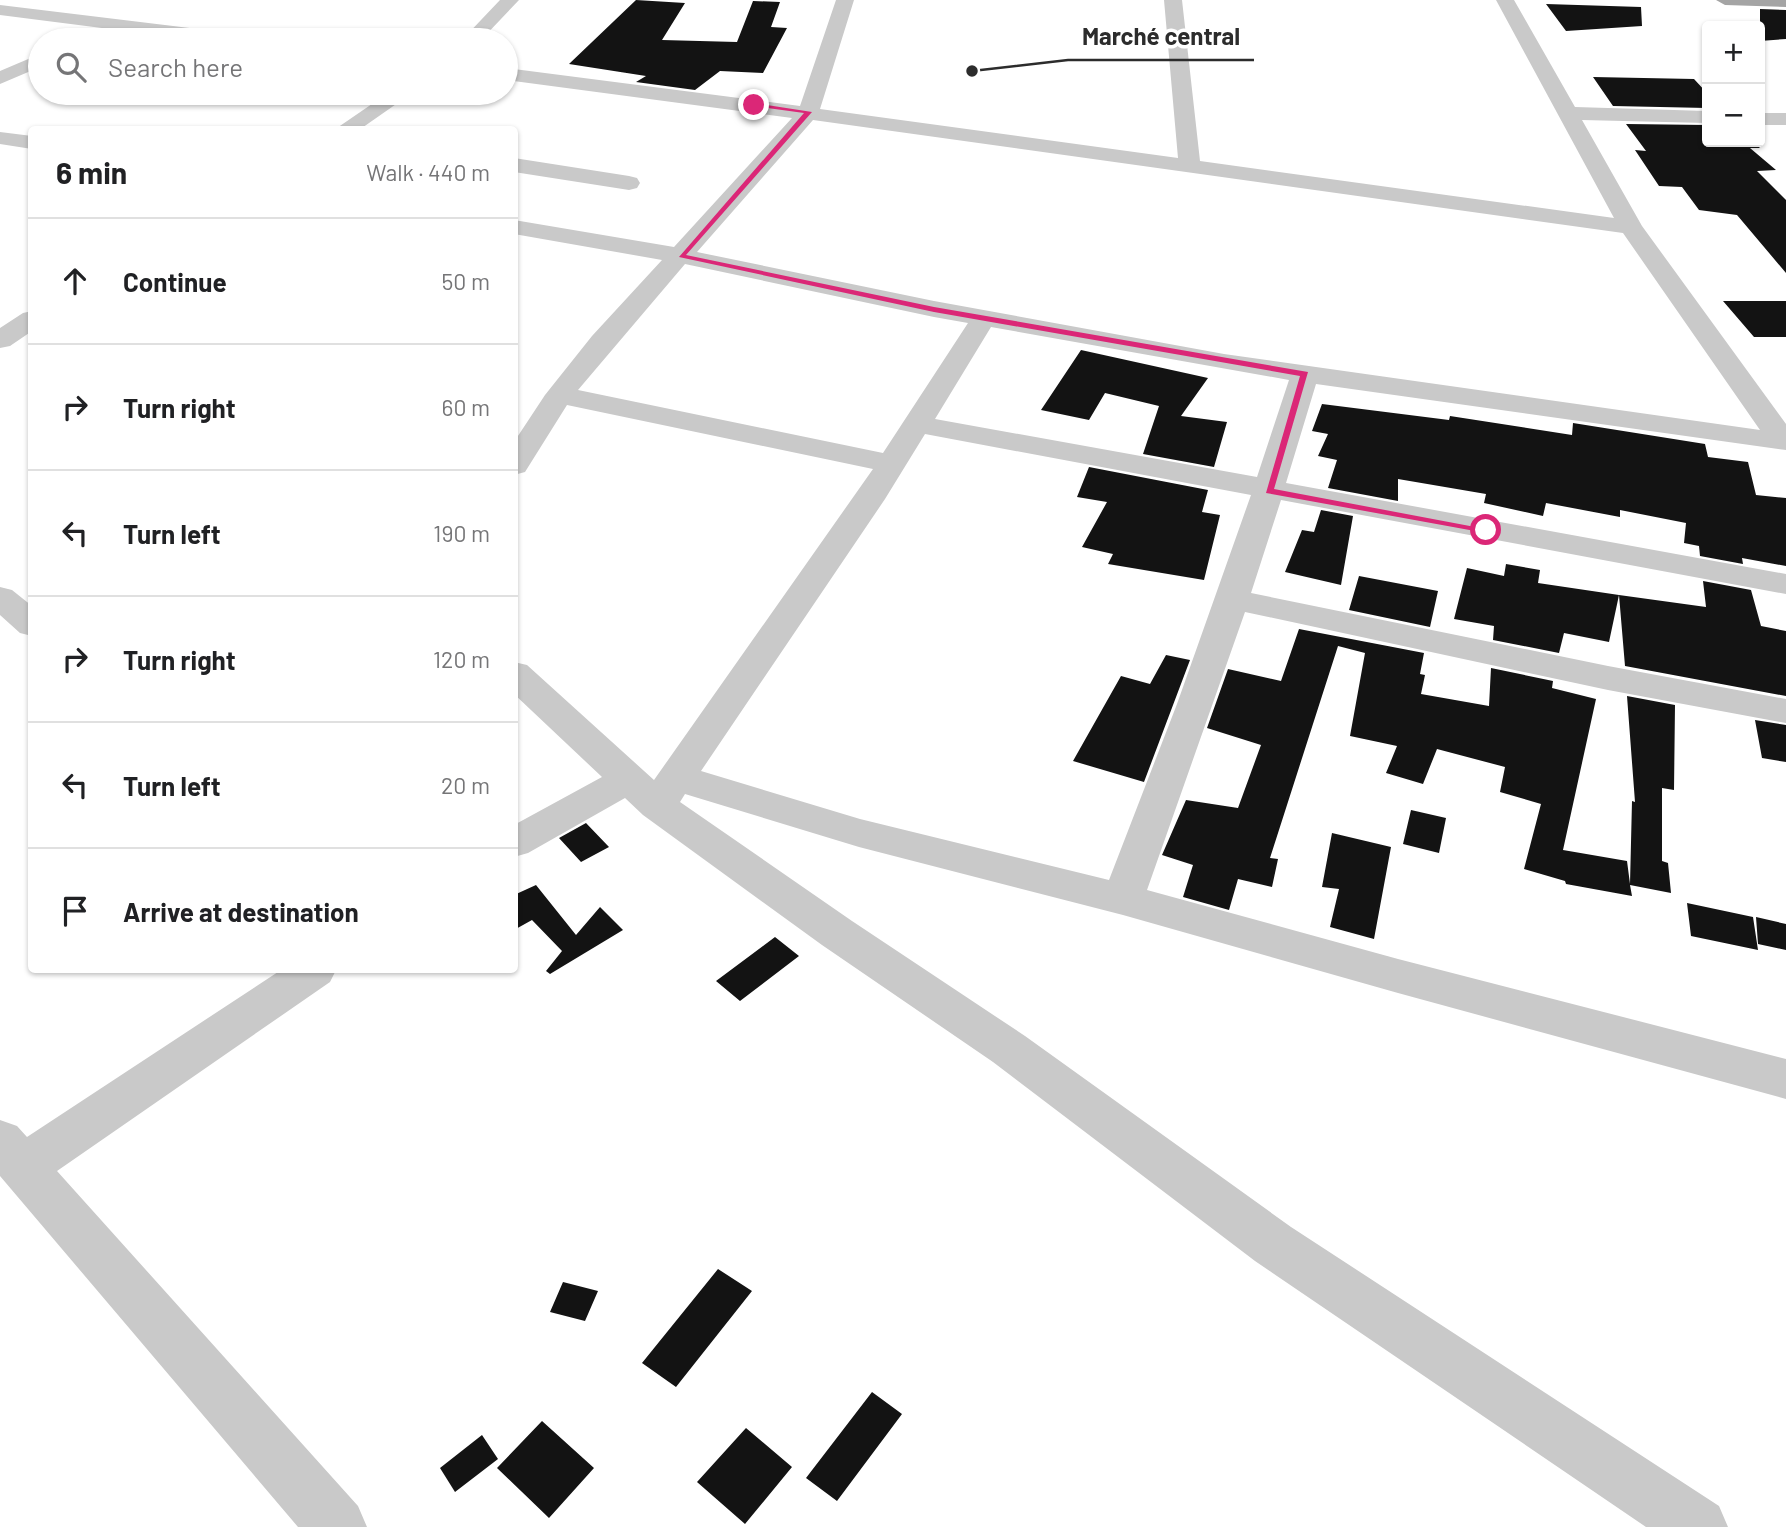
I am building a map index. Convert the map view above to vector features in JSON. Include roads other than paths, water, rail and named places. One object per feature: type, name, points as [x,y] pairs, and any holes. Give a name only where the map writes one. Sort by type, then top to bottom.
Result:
[{"type":"main road","points":[[1725,0],[1786,2]]},
{"type":"street","points":[[483,28],[510,0]]},
{"type":"street","points":[[518,460],[559,395],[602,342],[809,112],[845,0]]},
{"type":"street","points":[[1173,0],[1190,168]]},
{"type":"street","points":[[1505,0],[1631,227],[1785,443]]},
{"type":"street","points":[[0,10],[143,28]]},
{"type":"street","points":[[112,28],[119,25]]},
{"type":"street","points":[[0,78],[28,65]]},
{"type":"street","points":[[518,76],[809,112],[1190,168],[1631,227]]},
{"type":"street","points":[[350,126],[383,105]]},
{"type":"street","points":[[1566,113],[1702,117]]},
{"type":"street","points":[[1765,119],[1786,119]]},
{"type":"street","points":[[0,138],[28,142]]},
{"type":"street","points":[[518,167],[629,183]]},
{"type":"street","points":[[518,228],[681,256],[984,318],[1305,374],[1785,443]]},
{"type":"street","points":[[0,317],[28,321]]},
{"type":"street","points":[[518,840],[654,787],[891,464],[984,318]]},
{"type":"street","points":[[0,340],[28,322]]},
{"type":"street","points":[[1123,899],[1182,746],[1269,491],[1305,374]]},
{"type":"street","points":[[1748,393],[1786,396]]},
{"type":"street","points":[[559,395],[891,464]]},
{"type":"street","points":[[916,424],[1786,584]]},
{"type":"street","points":[[0,597],[28,622]]},
{"type":"street","points":[[1232,599],[1608,678],[1786,711]]},
{"type":"street","points":[[518,676],[838,933],[1009,1049],[1273,1244],[1698,1527]]},
{"type":"street","points":[[654,787],[859,833],[1123,899],[1398,976],[1786,1079]]},
{"type":"street","points":[[309,973],[10,1154],[337,1527]]},
{"type":"place","name":"Marché central","points":[[972,71]]}]
